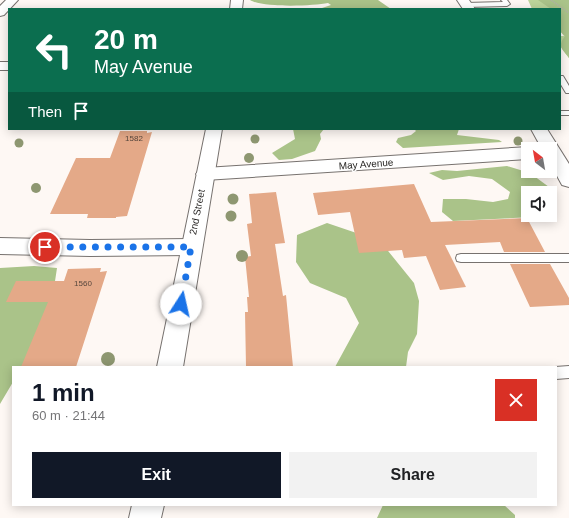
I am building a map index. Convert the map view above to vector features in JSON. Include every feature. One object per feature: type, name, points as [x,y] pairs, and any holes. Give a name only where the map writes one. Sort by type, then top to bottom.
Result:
[{"type":"main road","name":"2nd Street","points":[[170,366],[214,130]]},
{"type":"main road","points":[[540,130],[546,142]]},
{"type":"main road","points":[[557,161],[569,180]]},
{"type":"main road","points":[[146,518],[148,506]]},
{"type":"street","points":[[0,13],[12,0]]},
{"type":"street","name":"May Avenue","points":[[205,174],[521,153]]},
{"type":"street","points":[[0,246],[90,248],[191,247]]},
{"type":"lane","points":[[466,5],[507,4],[504,0]]},
{"type":"lane","points":[[561,79],[569,91]]},
{"type":"lane","points":[[461,258],[569,258]]},
{"type":"lane","points":[[557,373],[569,372]]},
{"type":"path","points":[[551,0],[569,12]]},
{"type":"green space","points":[[250,0],[378,0],[390,8],[322,8],[331,5],[328,3],[311,5],[276,5],[256,3]]},
{"type":"green space","points":[[528,0],[569,0],[569,58],[561,47],[561,36],[564,36],[561,32],[561,8],[532,8]]},
{"type":"green space","points":[[538,0],[569,0],[569,58],[561,47],[561,43],[565,36],[561,32],[561,8],[550,8]]},
{"type":"green space","points":[[293,130],[323,130],[320,134],[321,139],[315,151],[292,159],[279,160],[272,153],[295,139]]},
{"type":"green space","points":[[415,130],[459,130],[457,135],[499,140],[502,142],[403,148],[396,142],[398,138],[411,135],[416,131]]},
{"type":"green space","points":[[507,166],[521,170],[521,178],[537,178],[548,186],[521,186],[521,218],[453,221],[442,212],[443,199],[466,199],[493,202],[508,199],[510,192],[492,179],[469,176],[443,180],[429,173],[442,170],[457,171]]},
{"type":"green space","points":[[327,223],[380,241],[414,283],[419,301],[417,334],[408,352],[406,366],[336,366],[359,323],[346,298],[310,283],[296,262],[297,235]]},
{"type":"green space","points":[[34,266],[57,268],[52,301],[23,366],[12,366],[12,384],[0,404],[0,268]]},
{"type":"green space","points":[[383,506],[505,506],[515,515],[515,518],[377,518]]},
{"type":"building","points":[[120,131],[152,132],[127,216],[116,218],[87,218],[88,214],[50,214],[76,158],[110,158]]},
{"type":"building","points":[[414,184],[431,222],[521,218],[521,222],[529,222],[545,252],[504,252],[500,242],[445,245],[466,287],[440,290],[426,256],[404,258],[402,250],[359,253],[350,212],[318,215],[313,193]]},
{"type":"building","points":[[276,192],[285,243],[275,244],[283,296],[286,295],[293,366],[246,366],[245,312],[248,312],[247,297],[249,297],[245,257],[251,256],[247,224],[252,223],[249,194]]},
{"type":"building","points":[[510,264],[550,264],[569,298],[569,305],[530,307]]},
{"type":"building","points":[[101,268],[100,272],[107,271],[76,366],[21,366],[48,302],[6,302],[16,281],[64,281],[68,269]]},
{"type":"route","points":[[45,247],[191,247],[181,304]]}]
